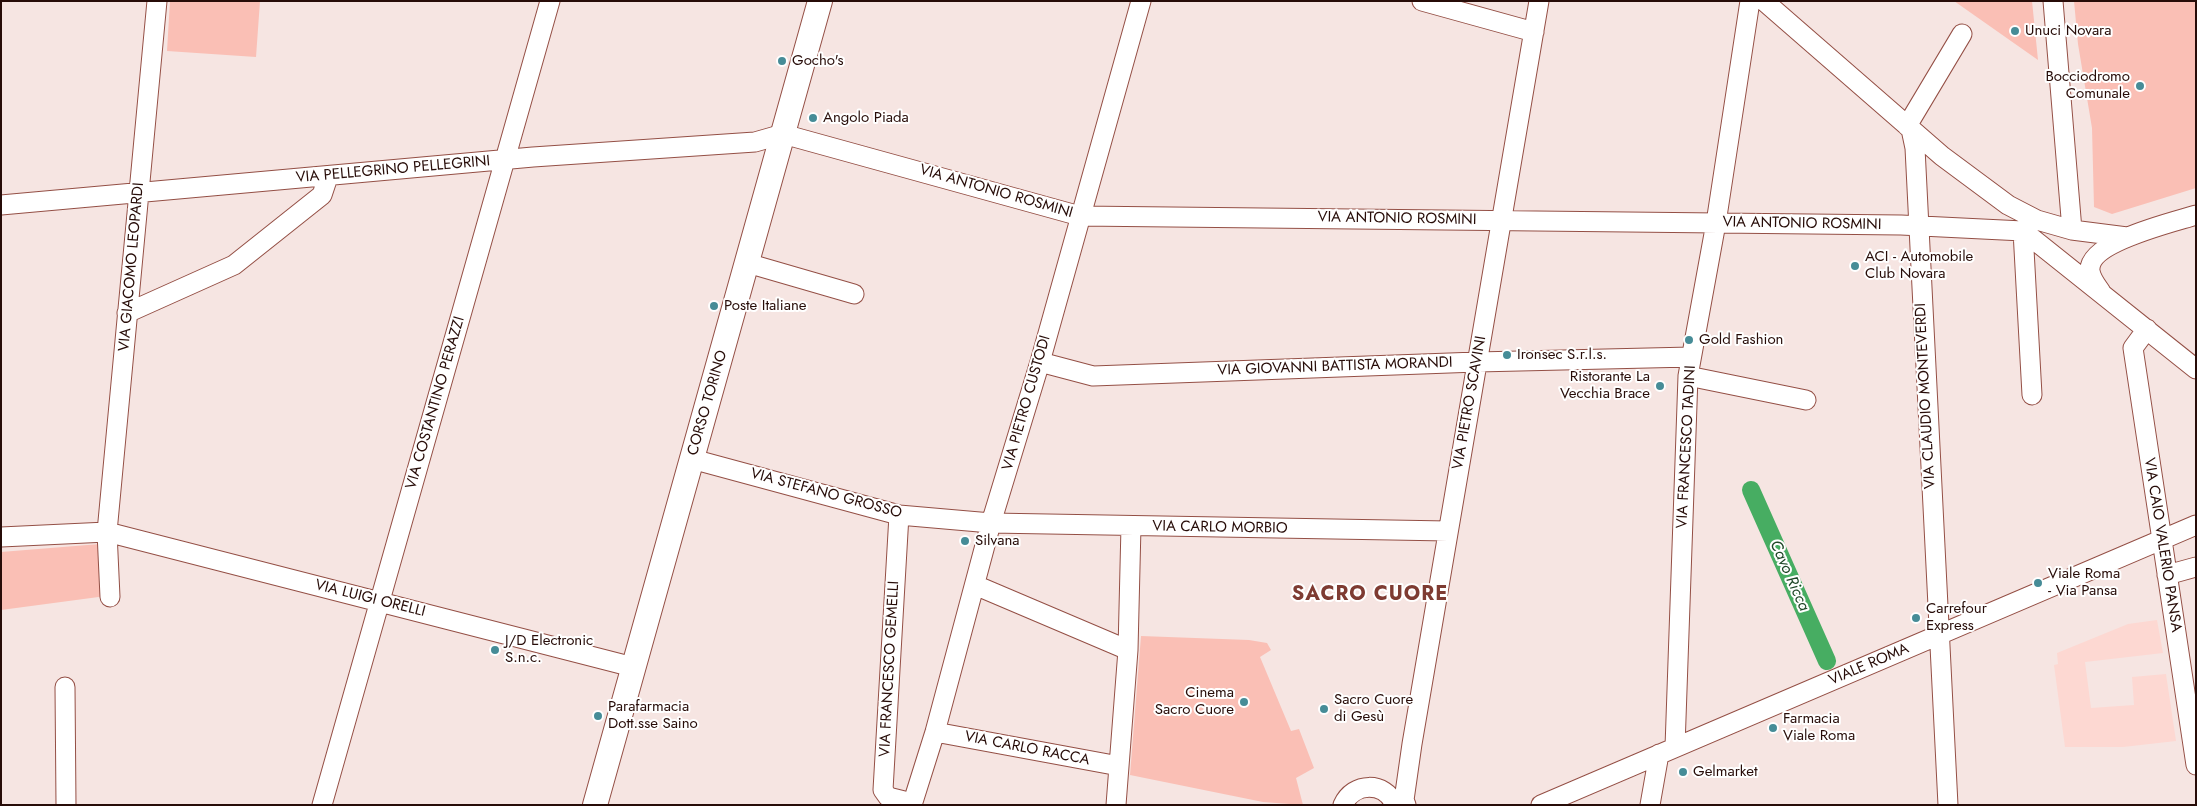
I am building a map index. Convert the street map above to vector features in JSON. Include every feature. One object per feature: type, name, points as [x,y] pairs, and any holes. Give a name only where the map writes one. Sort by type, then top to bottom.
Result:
[{"type":"main road","name":"CORSO TORINO","points":[[595,805],[820,1]]},
{"type":"street","name":"VIA GIACOMO LEOPARDI","points":[[106,532],[157,1]]},
{"type":"street","name":"VIA COSTANTINO PERAZZI","points":[[322,805],[550,1]]},
{"type":"street","name":"VIA PIETRO CUSTODI","points":[[912,804],[936,732],[991,523],[1040,362],[1141,1]]},
{"type":"street","points":[[1422,1],[1534,32]]},
{"type":"street","name":"VIA PIETRO SCAVINI","points":[[1399,803],[1539,1]]},
{"type":"street","name":"VIA FRANCESCO TADINI","points":[[1650,805],[1667,751],[1688,376],[1716,223],[1750,1]]},
{"type":"street","points":[[1764,1],[1942,156],[2008,205],[2037,220],[2072,230],[2126,237]]},
{"type":"street","points":[[2053,1],[2072,230]]},
{"type":"street","points":[[1909,127],[1962,34]]},
{"type":"street","name":"VIA CLAUDIO MONTEVERDI","points":[[1909,127],[1914,148],[1948,805]]},
{"type":"street","name":"VIA PELLEGRINO PELLEGRINI","points":[[1,205],[505,160],[755,142],[783,134]]},
{"type":"street","name":"VIA ANTONIO ROSMINI","points":[[783,134],[1080,216],[1917,225],[2023,231]]},
{"type":"street","points":[[128,314],[234,265],[322,194],[328,176]]},
{"type":"street","points":[[2105,297],[2090,271],[2092,262],[2098,254],[2126,237],[2196,215]]},
{"type":"street","points":[[2023,231],[2196,368]]},
{"type":"street","points":[[2023,231],[2032,395]]},
{"type":"street","points":[[747,263],[854,294]]},
{"type":"street","name":"VIA CAIO VALERIO PANSA","points":[[2147,329],[2133,348],[2196,764]]},
{"type":"street","name":"VIA GIOVANNI BATTISTA MORANDI","points":[[1040,362],[1092,376],[1477,362],[1691,357]]},
{"type":"street","points":[[1688,376],[1806,400]]},
{"type":"street","name":"VIA STEFANO GROSSO","points":[[692,459],[899,515],[991,523]]},
{"type":"street","name":"VIA FRANCESCO GEMELLI","points":[[899,515],[883,790],[888,798],[912,804]]},
{"type":"street","name":"VIA CARLO MORBIO","points":[[991,523],[1448,531]]},
{"type":"street","name":"VIALE ROMA","points":[[1541,805],[2196,525]]},
{"type":"street","points":[[1116,805],[1128,650],[1131,526]]},
{"type":"street","points":[[106,532],[110,598]]},
{"type":"street","name":"VIA LUIGI ORELLI","points":[[1,538],[106,532],[633,667]]},
{"type":"street","points":[[2167,575],[2196,566]]},
{"type":"street","points":[[975,585],[1128,650]]},
{"type":"street","points":[[65,687],[66,805]]},
{"type":"street","name":"VIA CARLO RACCA","points":[[936,732],[1119,766]]},
{"type":"street","points":[[1343,805],[1349,795],[1364,787],[1381,789],[1399,803]]},
{"type":"shaded area","points":[[170,1],[260,1],[256,57],[167,51]]},
{"type":"shaded area","name":"Unuci Novara","points":[[1954,1],[2032,1],[2038,60]]},
{"type":"shaded area","name":"Bocciodromo Comunale","points":[[2074,1],[2196,1],[2196,188],[2112,214],[2094,207],[2092,128],[2078,44]]},
{"type":"shaded area","points":[[100,544],[106,596],[1,610],[1,552]]},
{"type":"shaded area","points":[[2157,620],[2163,653],[2085,662],[2091,708],[2134,705],[2132,677],[2166,674],[2176,741],[2123,747],[2065,747],[2054,665],[2058,664],[2057,653],[2128,624]]},
{"type":"shaded area","points":[[1141,636],[1249,640],[1267,643],[1271,650],[1260,657],[1291,731],[1299,729],[1314,768],[1296,778],[1303,805],[1263,802],[1130,775]]},
{"type":"waterway","name":"Cavo Ricca","points":[[1751,490],[1827,661]]},
{"type":"place","name":"Unuci Novara","points":[[2015,31]]},
{"type":"place","name":"Gocho's","points":[[782,61]]},
{"type":"place","name":"Bocciodromo Comunale","points":[[2140,86]]},
{"type":"place","name":"Angolo Piada","points":[[813,118]]},
{"type":"place","name":"ACI - Automobile Club Novara","points":[[1855,266]]},
{"type":"place","name":"Poste Italiane","points":[[714,306]]},
{"type":"place","name":"Gold Fashion","points":[[1689,340]]},
{"type":"place","name":"Ironsec S.r.l.s.","points":[[1507,355]]},
{"type":"place","name":"Ristorante La Vecchia Brace","points":[[1660,386]]},
{"type":"place","name":"Silvana","points":[[965,541]]},
{"type":"place","name":"Viale Roma - Via Pansa","points":[[2038,583]]},
{"type":"place","name":"Carrefour Express","points":[[1916,618]]},
{"type":"place","name":"J/D Electronic S.n.c.","points":[[495,650]]},
{"type":"place","name":"Cinema Sacro Cuore","points":[[1244,702]]},
{"type":"place","name":"Sacro Cuore di Gesù","points":[[1324,709]]},
{"type":"place","name":"Parafarmacia Dott.sse Saino","points":[[598,716]]},
{"type":"place","name":"Farmacia Viale Roma","points":[[1773,728]]},
{"type":"place","name":"Gelmarket","points":[[1683,772]]},
{"type":"district","name":"SACRO CUORE","points":[[1370,595]]}]
